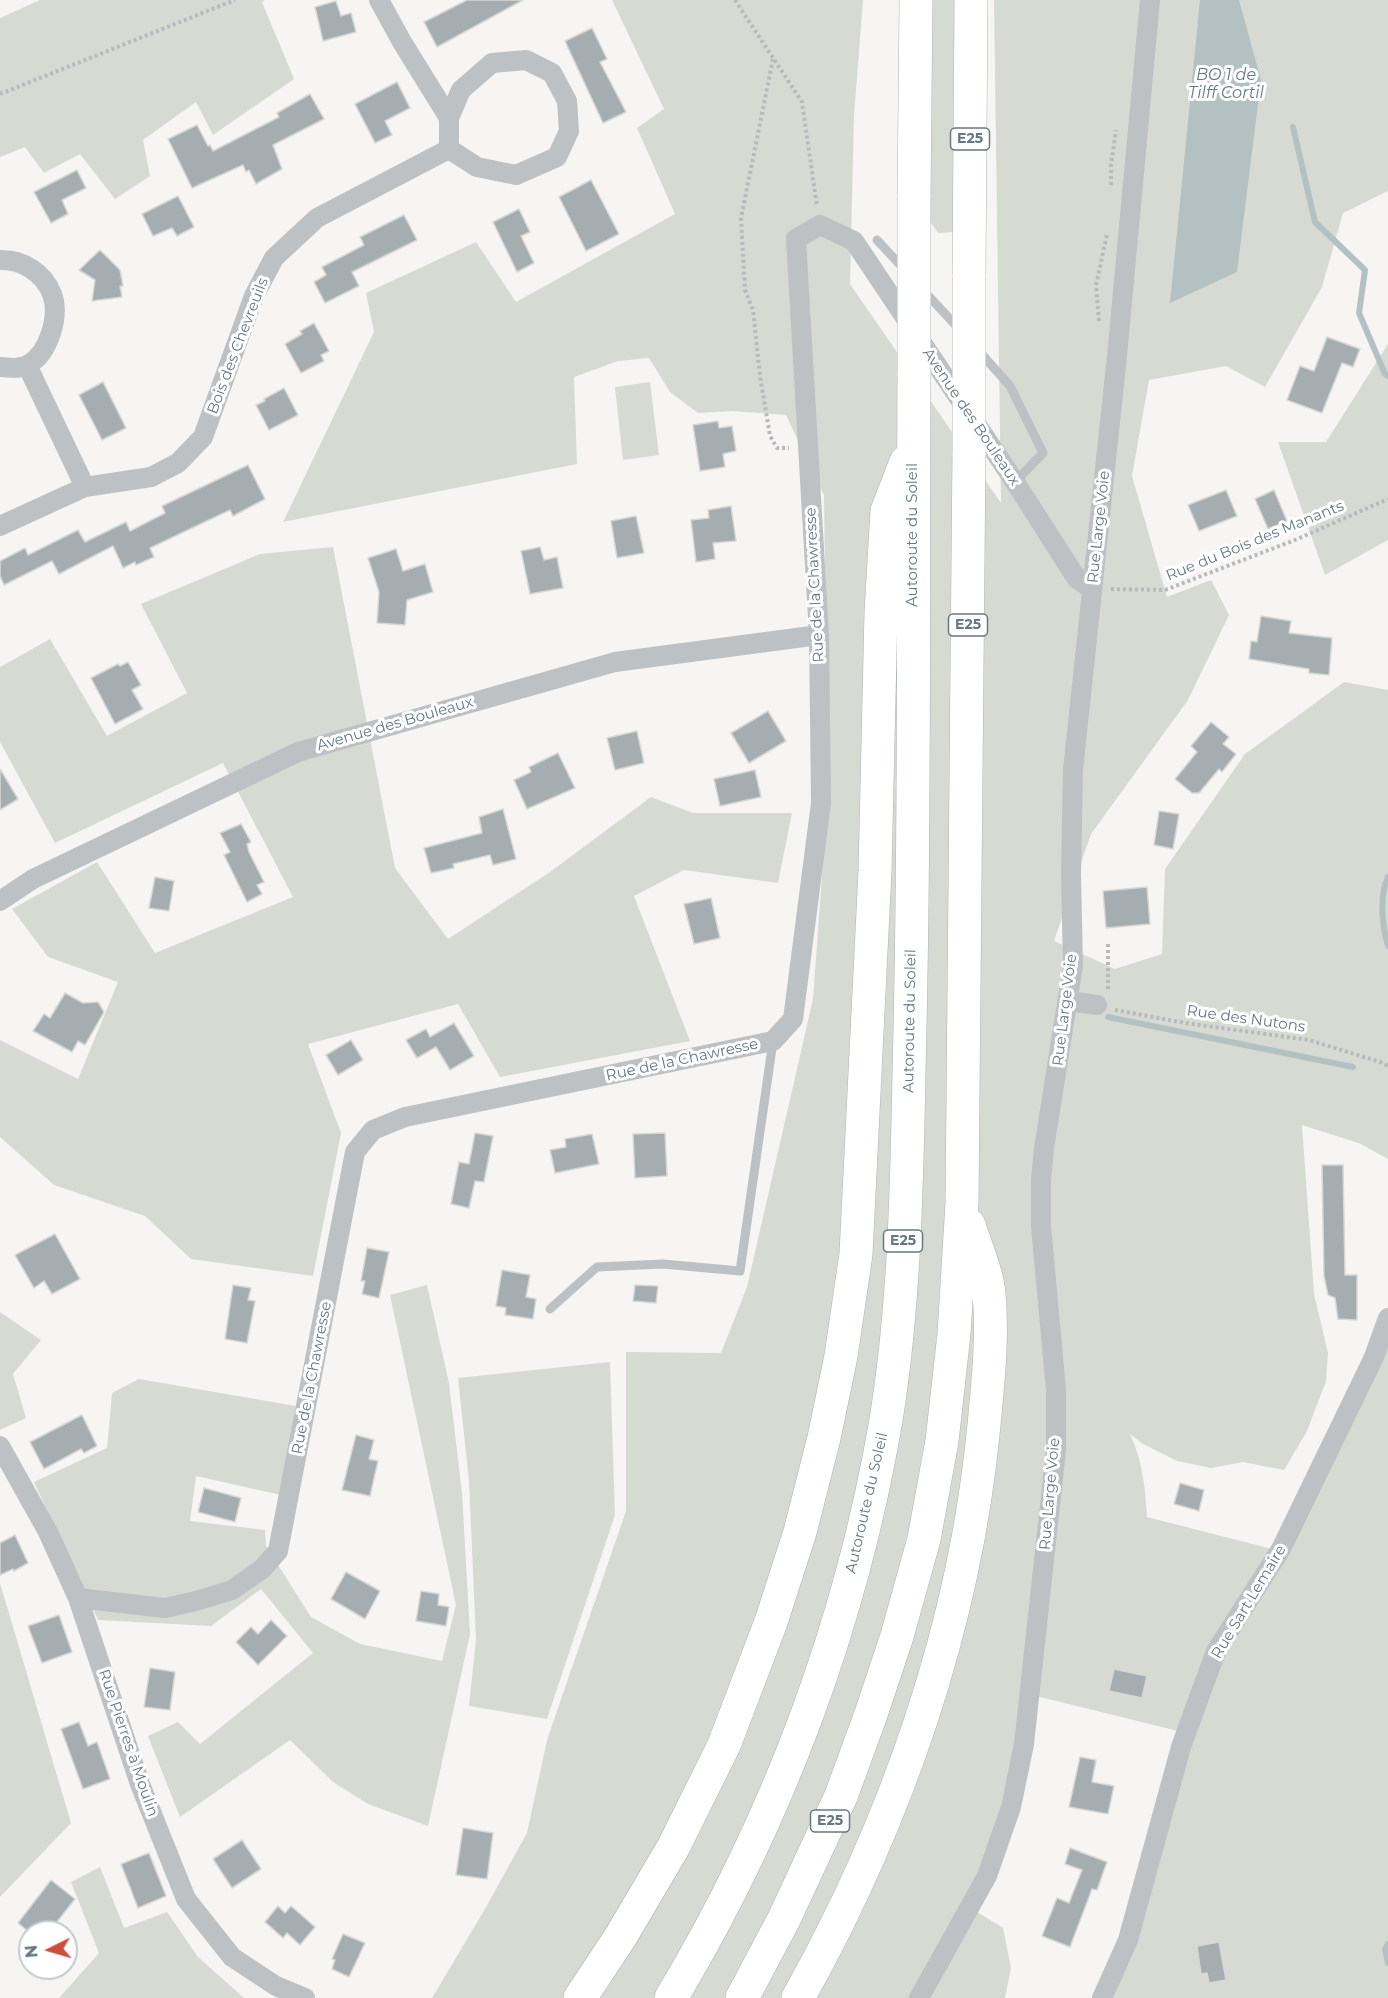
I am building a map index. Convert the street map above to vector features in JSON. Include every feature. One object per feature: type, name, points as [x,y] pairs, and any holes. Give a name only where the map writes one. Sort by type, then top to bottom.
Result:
[{"type":"highway","name":"Autoroute du Soleil","points":[[671,1998],[707,1939],[761,1830],[800,1738],[833,1639],[862,1538],[886,1419],[900,1304],[907,1178],[912,945],[916,0]]},
{"type":"highway","name":"E25","points":[[742,1998],[784,1919],[842,1796],[897,1636],[924,1539],[942,1441],[954,1334],[962,1203],[971,0]]},
{"type":"highway","points":[[580,1998],[621,1936],[674,1846],[724,1745],[771,1622],[800,1533],[824,1438],[841,1356],[856,1254],[875,882],[881,612],[887,511],[913,441]]},
{"type":"highway","points":[[798,1998],[888,1812],[955,1608],[974,1511],[989,1368],[989,1293],[962,1203]]},
{"type":"street","points":[[379,0],[449,118]]},
{"type":"street","name":"Rue Large Voie","points":[[919,1998],[987,1876],[1011,1807],[1024,1744],[1056,1450],[1056,1390],[1041,1226],[1041,1180],[1073,966],[1071,875],[1073,770],[1118,356],[1150,0]]},
{"type":"street","points":[[526,60],[552,73],[567,101],[569,131],[557,157],[516,175],[477,167],[449,148],[449,118],[461,90],[492,63],[526,60]]},
{"type":"street","name":"Bois des Chevreuils","points":[[0,526],[85,487],[151,477],[178,463],[203,437],[254,296],[274,258],[316,218],[449,148]]},
{"type":"street","name":"Avenue des Bouleaux","points":[[820,225],[854,241],[1077,579],[1092,588]]},
{"type":"street","name":"Rue de la Chawresse","points":[[78,1598],[165,1608],[196,1601],[232,1590],[262,1569],[278,1551],[355,1152],[373,1130],[405,1117],[773,1041],[793,1018],[821,803],[819,635],[796,239],[820,225]]},
{"type":"street","points":[[0,260],[8,260],[30,267],[44,280],[52,295],[54,320],[48,343],[39,355],[27,365],[0,368]]},
{"type":"street","points":[[27,365],[85,487]]},
{"type":"street","name":"Avenue des Bouleaux","points":[[0,901],[33,879],[298,752],[615,662],[819,635]]},
{"type":"street","points":[[1069,1001],[1102,1006]]},
{"type":"street","name":"Rue Sart Lemaire","points":[[1102,1998],[1128,1940],[1181,1747],[1216,1651],[1281,1549],[1374,1357],[1388,1318]]},
{"type":"street","name":"Rue Pierres à Moulin","points":[[0,1446],[48,1533],[78,1598],[140,1784],[186,1899],[232,1957],[276,1986],[305,1998]]},
{"type":"lane","points":[[877,240],[1010,386],[1043,453],[1015,482]]},
{"type":"lane","points":[[550,1309],[597,1267],[663,1264],[740,1271],[773,1041]]},
{"type":"path","points":[[0,94],[235,0]]},
{"type":"path","points":[[735,0],[802,102],[820,225]]},
{"type":"path","points":[[773,59],[741,218],[745,290],[753,310],[760,376],[771,436],[777,448],[808,449]]},
{"type":"path","name":"Rue du Bois des Manants","points":[[1092,588],[1165,590],[1295,540],[1388,499]]},
{"type":"path","points":[[1102,1006],[1108,944]]},
{"type":"path","name":"Rue des Nutons","points":[[1102,1006],[1185,1023],[1309,1040],[1388,1066]]},
{"type":"shaded area","points":[[40,0],[265,0],[262,2],[294,79],[213,135],[196,102],[143,140],[150,176],[115,199],[80,154],[44,173],[25,147],[0,157],[0,18]]},
{"type":"shaded area","points":[[612,0],[863,0],[854,115],[850,284],[1001,503],[994,0],[1388,0],[1388,191],[1343,213],[1322,287],[1265,387],[1226,366],[1149,380],[1132,476],[1167,597],[1211,580],[1229,615],[1188,700],[1091,834],[1054,941],[1115,969],[1162,954],[1165,869],[1245,754],[1344,682],[1388,690],[1388,1159],[1361,1144],[1302,1125],[1314,1294],[1328,1353],[1326,1381],[1307,1431],[1284,1470],[1243,1462],[1211,1468],[1177,1461],[1143,1444],[1130,1434],[1141,1465],[1147,1517],[1272,1549],[1182,1732],[1036,1696],[1049,1404],[1045,1489],[1014,1749],[993,1840],[977,1879],[909,1998],[432,1998],[527,1833],[547,1740],[626,1511],[626,1352],[721,1353],[747,1287],[813,999],[828,794],[824,495],[786,415],[733,411],[698,413],[670,392],[649,358],[618,361],[574,377],[577,464],[283,522],[374,332],[366,293],[476,242],[516,302],[675,214],[637,128],[664,109]]},
{"type":"shaded area","points":[[929,0],[957,0],[955,232],[938,233],[927,217]]},
{"type":"shaded area","points":[[1388,344],[1388,540],[1325,575],[1278,442],[1326,442]]},
{"type":"shaded area","points":[[650,382],[659,455],[623,460],[615,387]]},
{"type":"shaded area","points":[[333,547],[395,868],[448,939],[550,872],[651,797],[693,813],[792,813],[778,883],[684,870],[634,896],[690,1041],[500,1077],[458,1004],[308,1044],[341,1133],[313,1276],[191,1259],[145,1216],[54,1185],[0,1137],[0,1040],[78,1079],[118,982],[48,957],[12,909],[97,862],[155,953],[293,897],[223,763],[55,843],[0,742],[0,667],[50,639],[107,736],[187,693],[141,604],[260,554]]},
{"type":"shaded area","points":[[427,1285],[449,1383],[462,1493],[470,1634],[428,1826],[368,1804],[333,1782],[290,1740],[180,1817],[148,1736],[178,1722],[200,1744],[313,1653],[261,1589],[211,1626],[98,1620],[34,1482],[107,1448],[112,1393],[139,1379],[296,1406],[281,1495],[196,1476],[190,1521],[265,1530],[266,1546],[311,1617],[360,1644],[442,1661],[456,1605],[390,1295]]},
{"type":"shaded area","points":[[0,1312],[41,1340],[13,1374],[26,1418],[0,1430]]},
{"type":"shaded area","points":[[1388,1344],[1388,1998],[1108,1998],[1220,1650]]},
{"type":"shaded area","points":[[610,1362],[615,1515],[547,1719],[469,1706],[476,1639],[469,1481],[458,1378]]},
{"type":"shaded area","points":[[0,1583],[71,1823],[0,1897]]},
{"type":"shaded area","points":[[100,1867],[124,1928],[167,1912],[198,1957],[244,1998],[59,1998],[75,1980],[78,1980],[78,1977],[99,1953],[71,1882]]},
{"type":"shaded area","points":[[974,1910],[1003,1928],[1011,1968],[1005,1998],[924,1998]]},
{"type":"water","name":"BO 1 de Tilff Cortil","points":[[1200,0],[1239,0],[1261,80],[1237,272],[1170,303]]},
{"type":"building","points":[[467,0],[523,0],[437,47],[424,22]]},
{"type":"building","points":[[336,1],[341,16],[351,13],[356,32],[323,41],[315,7]]},
{"type":"building","points":[[592,28],[607,59],[600,62],[626,112],[603,123],[565,41]]},
{"type":"building","points":[[397,82],[410,108],[385,121],[392,135],[375,143],[355,104]]},
{"type":"building","points":[[310,94],[324,119],[273,145],[282,169],[256,184],[249,170],[246,172],[243,165],[192,188],[168,139],[197,125],[213,151],[279,117],[277,113]]},
{"type":"building","points":[[77,170],[86,188],[62,200],[68,214],[51,223],[34,192]]},
{"type":"building","points":[[591,180],[619,234],[586,251],[559,197]]},
{"type":"building","points":[[178,196],[194,227],[177,236],[172,228],[153,236],[142,214]]},
{"type":"building","points":[[519,209],[530,232],[521,236],[534,263],[517,272],[493,222]]},
{"type":"building","points":[[404,215],[417,240],[352,272],[359,286],[325,303],[314,282],[326,275],[322,267],[364,245],[360,237]]},
{"type":"building","points":[[100,250],[120,270],[123,286],[120,286],[122,297],[92,301],[95,280],[79,270]]},
{"type":"building","points":[[314,323],[329,351],[321,355],[324,361],[301,373],[285,344],[302,334],[300,331]]},
{"type":"building","points":[[1327,337],[1360,349],[1353,367],[1342,363],[1322,413],[1287,400],[1300,366],[1314,371]]},
{"type":"building","points":[[103,382],[126,428],[102,440],[79,395]]},
{"type":"building","points":[[284,388],[298,415],[269,430],[256,405]]},
{"type":"building","points":[[718,421],[719,428],[732,426],[736,451],[723,454],[725,467],[700,471],[693,425]]},
{"type":"building","points":[[248,465],[265,499],[233,516],[230,510],[150,548],[154,557],[123,568],[113,546],[59,574],[52,561],[4,585],[0,576],[0,561],[25,548],[28,555],[78,530],[85,542],[126,522],[130,531],[165,513],[162,506]]},
{"type":"building","points":[[1226,490],[1237,516],[1199,531],[1188,505]]},
{"type":"building","points":[[1274,490],[1287,521],[1268,529],[1255,499]]},
{"type":"building","points":[[731,506],[736,541],[713,543],[715,559],[696,562],[691,520],[709,518],[708,510]]},
{"type":"building","points":[[636,516],[644,553],[617,558],[611,521]]},
{"type":"building","points":[[540,547],[544,560],[557,557],[563,588],[530,594],[521,551]]},
{"type":"building","points":[[396,549],[403,571],[425,564],[433,592],[407,600],[405,625],[377,623],[379,592],[368,558]]},
{"type":"building","points":[[1261,616],[1291,621],[1289,633],[1332,638],[1329,675],[1309,673],[1309,669],[1249,659],[1251,641],[1257,642]]},
{"type":"building","points":[[128,662],[141,685],[132,690],[143,709],[115,724],[91,678],[118,664],[120,666]]},
{"type":"building","points":[[768,711],[786,741],[749,763],[731,733]]},
{"type":"building","points":[[1211,722],[1229,737],[1223,744],[1236,754],[1222,772],[1219,769],[1199,793],[1192,793],[1175,779],[1197,752],[1191,746]]},
{"type":"building","points":[[637,731],[644,763],[615,770],[607,738]]},
{"type":"building","points":[[558,753],[575,788],[527,809],[514,780],[531,772],[529,767]]},
{"type":"building","points":[[0,769],[18,799],[0,810]]},
{"type":"building","points":[[755,770],[761,797],[720,806],[714,779]]},
{"type":"building","points":[[503,809],[516,859],[493,865],[490,855],[453,864],[454,868],[431,873],[424,848],[482,833],[479,817]]},
{"type":"building","points":[[1159,811],[1179,814],[1173,849],[1154,845]]},
{"type":"building","points":[[241,824],[251,842],[247,844],[249,852],[264,882],[257,885],[262,894],[247,902],[224,855],[230,852],[220,833]]},
{"type":"building","points":[[155,877],[174,881],[169,911],[149,908]]},
{"type":"building","points":[[1147,887],[1150,924],[1106,928],[1103,891]]},
{"type":"building","points":[[711,898],[720,938],[694,944],[684,904]]},
{"type":"building","points":[[65,993],[83,1003],[98,1002],[104,1012],[85,1045],[78,1041],[72,1052],[33,1031],[44,1014],[50,1018]]},
{"type":"building","points":[[454,1023],[474,1056],[450,1070],[436,1047],[417,1058],[406,1040],[426,1029],[430,1037]]},
{"type":"building","points":[[351,1040],[363,1060],[338,1075],[326,1055]]},
{"type":"building","points":[[475,1133],[493,1136],[484,1182],[475,1181],[469,1208],[451,1204],[459,1162],[469,1164]]},
{"type":"building","points":[[665,1133],[667,1176],[635,1178],[633,1134]]},
{"type":"building","points":[[592,1134],[599,1164],[555,1173],[550,1150],[566,1147],[565,1139]]},
{"type":"building","points":[[1322,1165],[1343,1165],[1345,1275],[1357,1275],[1357,1320],[1338,1319],[1335,1298],[1328,1295],[1324,1276]]},
{"type":"building","points":[[55,1234],[80,1279],[52,1294],[44,1281],[34,1288],[15,1255]]},
{"type":"building","points":[[367,1248],[389,1252],[379,1298],[362,1294],[365,1281],[361,1281]]},
{"type":"building","points":[[502,1270],[530,1275],[526,1297],[536,1299],[533,1319],[505,1315],[506,1308],[496,1306]]},
{"type":"building","points":[[233,1285],[251,1288],[248,1300],[255,1301],[247,1343],[225,1339]]},
{"type":"building","points":[[635,1285],[658,1286],[656,1303],[633,1301]]},
{"type":"building","points":[[82,1415],[97,1446],[84,1453],[81,1449],[44,1469],[30,1442]]},
{"type":"building","points":[[356,1435],[374,1440],[369,1459],[378,1461],[370,1496],[342,1490]]},
{"type":"building","points":[[1180,1483],[1204,1490],[1199,1511],[1174,1504]]},
{"type":"building","points":[[204,1488],[241,1498],[235,1522],[198,1512]]},
{"type":"building","points":[[15,1535],[28,1563],[14,1571],[13,1569],[0,1575],[0,1543]]},
{"type":"building","points":[[346,1572],[380,1591],[365,1619],[331,1599]]},
{"type":"building","points":[[421,1591],[439,1594],[438,1605],[449,1607],[446,1626],[416,1621]]},
{"type":"building","points":[[59,1615],[72,1652],[42,1663],[28,1626]]},
{"type":"building","points":[[271,1620],[287,1636],[258,1665],[236,1642],[251,1627],[258,1634]]},
{"type":"building","points":[[150,1668],[175,1672],[170,1710],[144,1707]]},
{"type":"building","points":[[1114,1669],[1147,1676],[1142,1698],[1109,1691]]},
{"type":"building","points":[[79,1722],[88,1746],[97,1742],[110,1779],[83,1789],[61,1729]]},
{"type":"building","points":[[1080,1757],[1096,1760],[1092,1782],[1114,1786],[1108,1814],[1069,1807]]},
{"type":"building","points":[[463,1828],[493,1833],[487,1879],[456,1875]]},
{"type":"building","points":[[242,1840],[261,1869],[232,1888],[213,1859]]},
{"type":"building","points":[[1070,1848],[1107,1862],[1097,1890],[1092,1889],[1070,1947],[1042,1936],[1057,1898],[1069,1903],[1082,1870],[1065,1864]]},
{"type":"building","points":[[149,1853],[166,1896],[138,1908],[121,1864]]},
{"type":"building","points":[[51,1880],[75,1899],[58,1920],[20,1920]]},
{"type":"building","points":[[278,1906],[285,1913],[291,1906],[315,1927],[300,1945],[287,1933],[283,1938],[265,1922]]},
{"type":"building","points":[[343,1934],[365,1943],[349,1977],[332,1969],[335,1960],[332,1959]]},
{"type":"building","points":[[1219,1942],[1226,1980],[1209,1983],[1207,1973],[1201,1974],[1197,1946]]},
{"type":"waterway","points":[[1293,127],[1315,222],[1365,270],[1359,313],[1385,374],[1388,376]]},
{"type":"waterway","points":[[1388,877],[1383,893],[1382,911],[1388,946]]},
{"type":"waterway","points":[[1108,1017],[1353,1067]]},
{"type":"waterway","points":[[1388,1944],[1385,1949],[1388,1963]]}]
